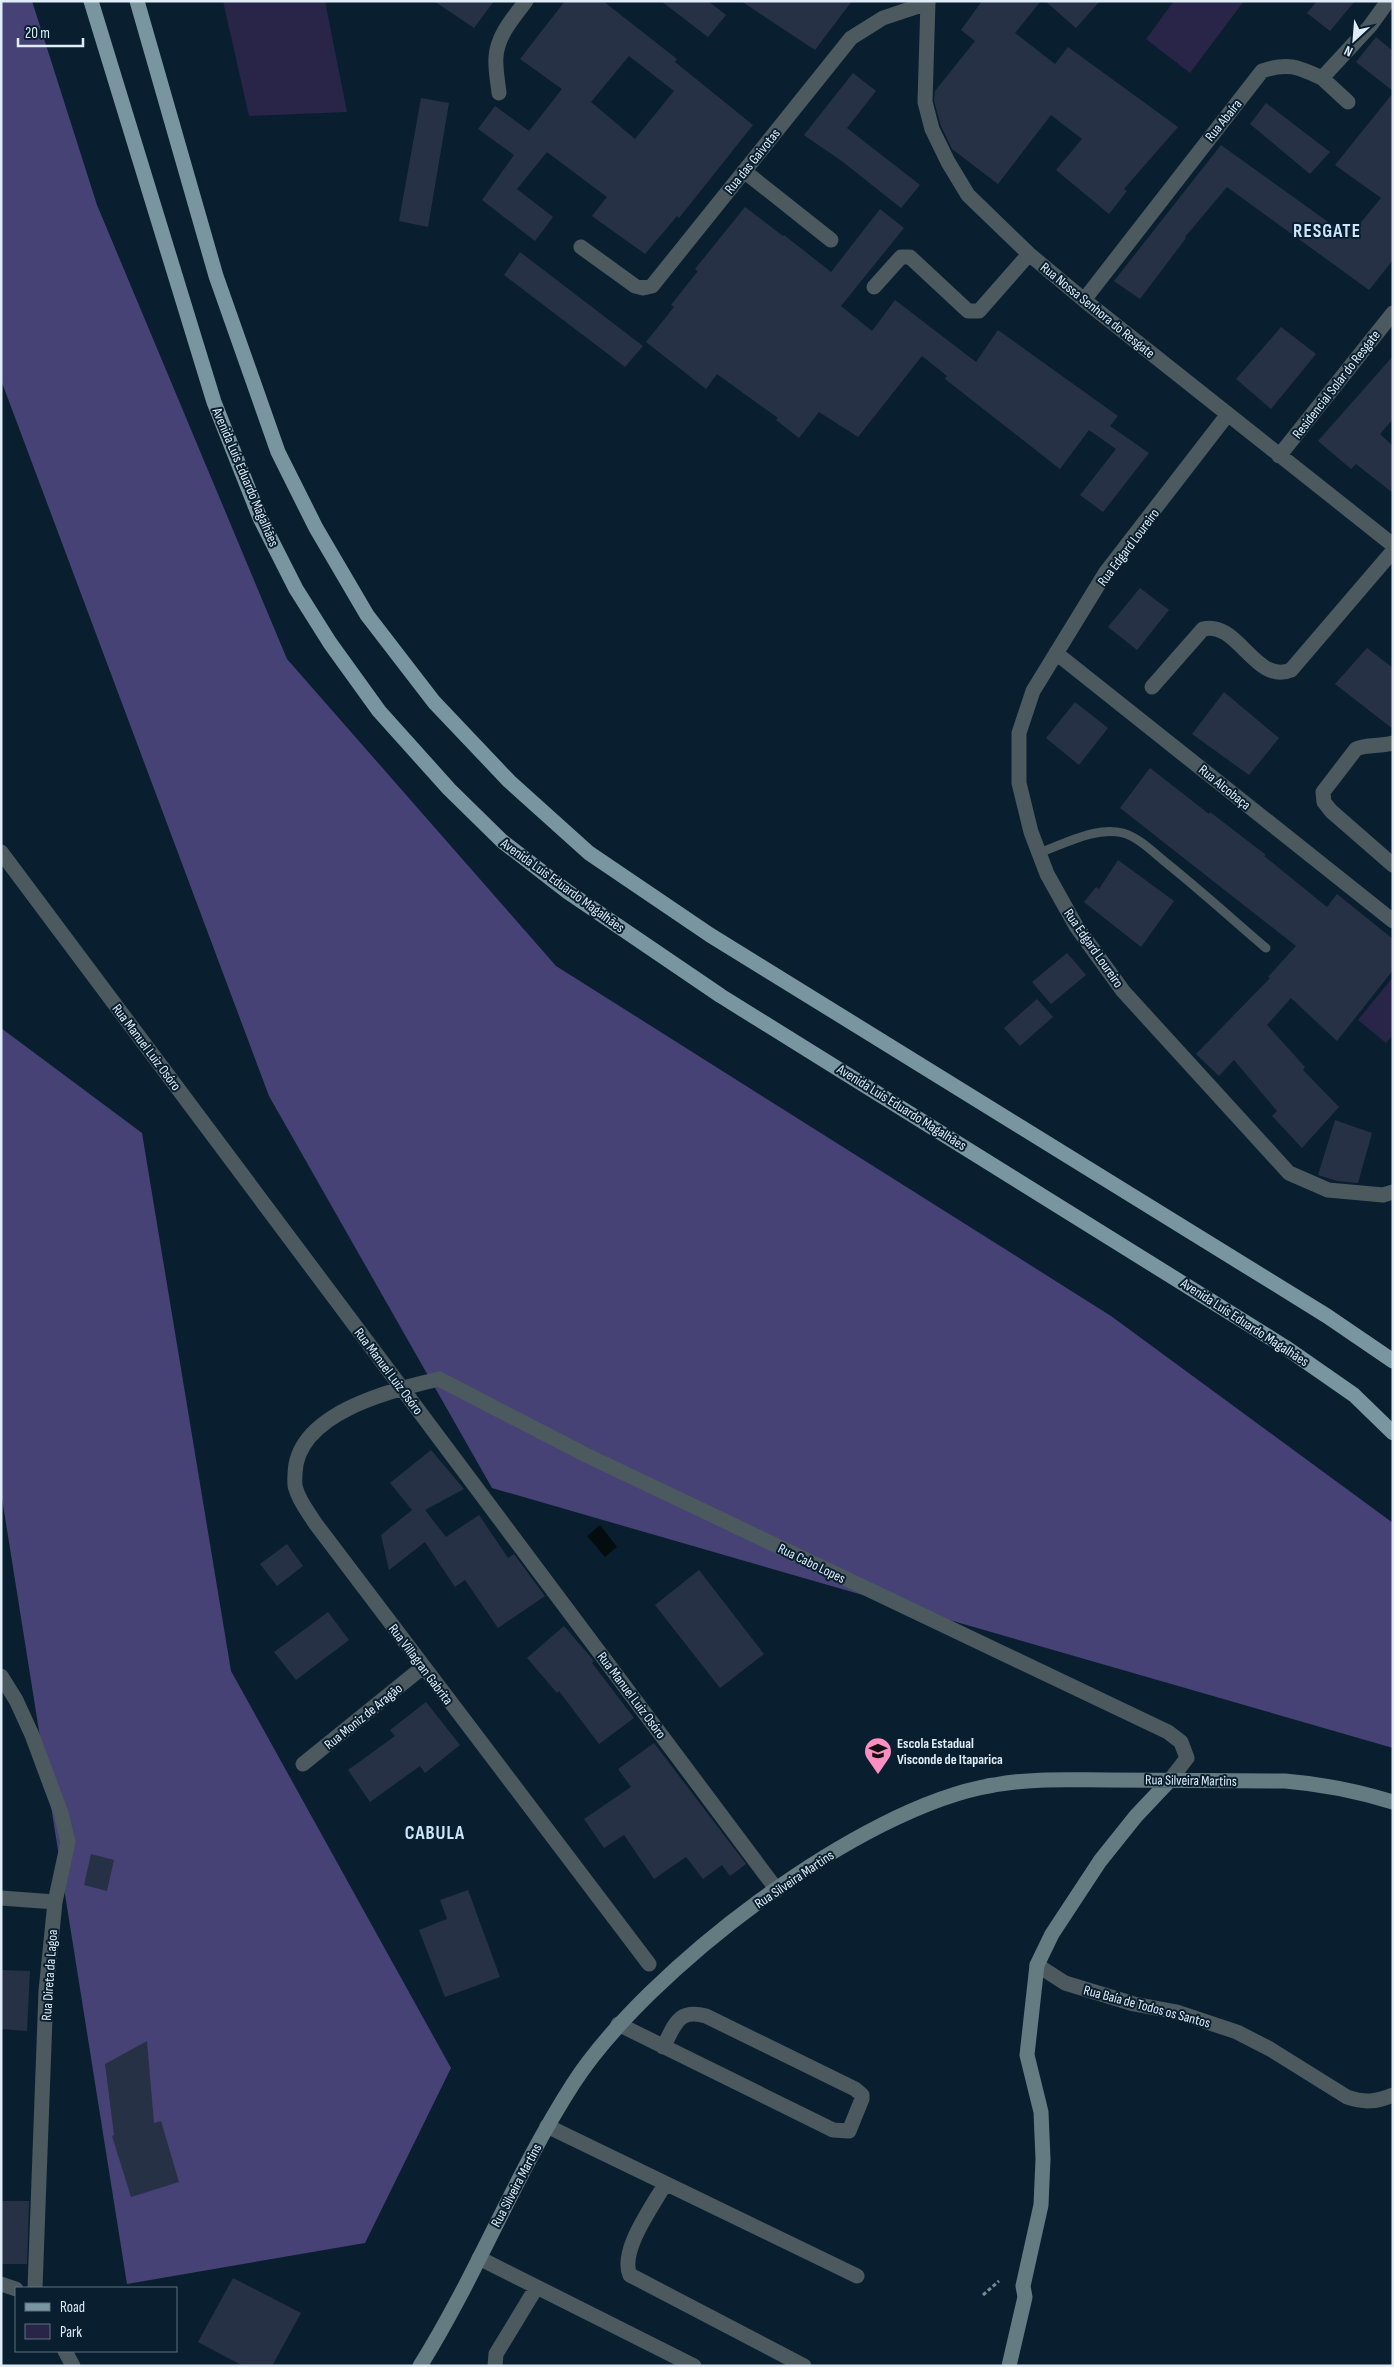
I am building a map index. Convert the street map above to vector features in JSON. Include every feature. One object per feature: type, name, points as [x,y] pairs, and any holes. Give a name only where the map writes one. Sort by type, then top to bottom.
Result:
[{"type":"main road","name":"Avenida Luís Eduardo Magalhães","points":[[91,1],[214,402],[257,509],[296,589],[330,643],[379,711],[450,789],[502,841],[568,892],[721,996],[1284,1347],[1354,1395],[1393,1433]]},
{"type":"main road","points":[[137,1],[216,276],[278,452],[316,528],[367,615],[434,702],[509,781],[589,853],[710,936],[1318,1310],[1393,1361]]},
{"type":"main road","name":"Rua Silveira Martins","points":[[420,2366],[447,2321],[547,2126],[574,2083],[618,2024],[703,1946],[777,1890],[852,1842],[939,1799],[992,1785],[1037,1780],[1285,1781],[1365,1793],[1393,1802]]},
{"type":"main road","points":[[1001,2366],[1017,2296],[1023,2286],[1040,2206],[1042,2168],[1041,2112],[1027,2055],[1037,1965],[1052,1934],[1100,1861],[1136,1816],[1170,1780]]},
{"type":"main road","points":[[1010,2366],[1025,2298],[1023,2286]]},
{"type":"street","points":[[499,93],[496,57],[499,44],[507,25],[526,1]]},
{"type":"street","points":[[1322,78],[1370,26],[1388,1]]},
{"type":"street","name":"Rua das Gaivotas","points":[[581,247],[635,286],[643,288],[652,286],[850,38],[882,18],[928,2]]},
{"type":"street","name":"Rua Nossa Senhora do Resgate","points":[[928,2],[925,102],[932,129],[948,162],[968,195],[1029,254],[1084,300],[1393,545]]},
{"type":"street","name":"Rua Abaíra","points":[[1084,300],[1262,71],[1277,66],[1295,66],[1322,78],[1348,102]]},
{"type":"street","points":[[744,171],[831,240]]},
{"type":"street","points":[[874,287],[901,257],[910,257],[968,311],[975,313],[979,311],[1029,254]]},
{"type":"street","name":"Residencial Solar do Resgate","points":[[1279,456],[1393,313]]},
{"type":"street","name":"Rua Edgard Loureiro","points":[[1228,414],[1106,572],[1033,691],[1019,733],[1019,783],[1031,832],[1047,874],[1076,926],[1123,991],[1289,1173],[1328,1190],[1383,1195],[1393,1192]]},
{"type":"street","points":[[1152,687],[1203,629],[1214,627],[1270,671],[1285,672],[1291,670],[1393,551]]},
{"type":"street","name":"Rua Alcobaça","points":[[1056,653],[1393,921]]},
{"type":"street","points":[[1393,742],[1385,745],[1363,746],[1356,749],[1323,792],[1324,802],[1331,811],[1393,865]]},
{"type":"street","name":"Rua Manuel Luiz Osóro","points":[[1,852],[777,1890]]},
{"type":"street","name":"Rua Cabo Lopes","points":[[402,1387],[439,1378],[586,1455],[1168,1732],[1181,1742],[1187,1758],[1170,1780]]},
{"type":"street","name":"Rua Villagran Gabrita","points":[[402,1387],[370,1399],[331,1418],[305,1440],[295,1464],[295,1489],[315,1523],[649,1964]]},
{"type":"street","name":"Rua Moniz de Aragão","points":[[303,1764],[423,1667]]},
{"type":"street","name":"Rua Direta da Lagoa","points":[[1,1676],[16,1700],[32,1735],[61,1813],[68,1842],[55,1902],[46,1991],[35,2287]]},
{"type":"street","points":[[1,1898],[55,1902]]},
{"type":"street","name":"Rua Baía de Todos os Santos","points":[[1037,1965],[1065,1983],[1134,2004],[1177,2012],[1237,2032],[1278,2054],[1347,2097],[1359,2101],[1373,2102],[1393,2094]]},
{"type":"street","points":[[618,2024],[663,2048],[837,2132],[849,2131],[862,2099],[862,2095],[855,2089],[706,2016],[687,2013],[680,2017],[663,2048]]},
{"type":"street","points":[[547,2126],[857,2276]]},
{"type":"street","points":[[665,2184],[630,2248],[626,2267],[630,2275],[804,2366]]},
{"type":"street","points":[[478,2258],[694,2366]]},
{"type":"street","points":[[1,2284],[15,2289]]},
{"type":"street","points":[[495,2366],[496,2354],[536,2288]]},
{"type":"street","points":[[66,2352],[73,2366]]},
{"type":"lane","points":[[1039,853],[1091,834],[1124,834],[1146,847],[1198,888],[1266,948]]},
{"type":"path","points":[[983,2295],[999,2281]]},
{"type":"green space","points":[[223,1],[325,1],[347,112],[249,116]]},
{"type":"green space","points":[[1174,1],[1244,1],[1190,73],[1146,39]]},
{"type":"green space","points":[[1393,977],[1393,1035],[1386,1043],[1358,1020]]},
{"type":"shaded area","points":[[1,1],[32,1],[97,205],[287,659],[556,966],[1111,1316],[1393,1523],[1393,1748],[492,1488],[269,1096],[1,380]]},
{"type":"shaded area","points":[[1,1028],[142,1133],[231,1671],[451,2068],[365,2243],[127,2284],[1,1492]]},
{"type":"shaded area","points":[[600,1525],[617,1547],[605,1557],[587,1536]]},
{"type":"building","points":[[434,1],[494,1],[474,28]]},
{"type":"building","points":[[565,1],[603,1],[677,59],[675,62],[753,125],[679,218],[677,216],[645,254],[592,216],[607,197],[547,152],[517,189],[553,217],[535,241],[482,200],[514,155],[478,129],[495,106],[529,131],[562,89],[520,59]],"holes":[[[629,56],[674,91],[635,139],[591,102]]]},
{"type":"building","points":[[661,1],[708,1],[726,15],[708,37]]},
{"type":"building","points":[[741,1],[852,1],[815,50]]},
{"type":"building","points":[[982,1],[1041,1],[1015,33],[1055,64],[1068,47],[1178,127],[1124,189],[1127,191],[1109,214],[1056,170],[1082,139],[1051,115],[998,184],[952,149],[941,126],[934,101],[935,91],[975,41],[961,30]]},
{"type":"building","points":[[1045,1],[1100,1],[1076,28]]},
{"type":"building","points":[[1317,1],[1355,1],[1330,31],[1307,13]]},
{"type":"building","points":[[1376,37],[1393,51],[1393,91],[1356,62]]},
{"type":"building","points":[[853,73],[876,91],[847,128],[920,185],[901,208],[843,162],[804,135]]},
{"type":"building","points":[[1393,93],[1393,260],[1369,290],[1227,187],[1185,237],[1140,299],[1114,281],[1221,145],[1349,237],[1381,198],[1335,165]]},
{"type":"building","points":[[421,98],[449,103],[428,227],[399,221]]},
{"type":"building","points":[[1266,103],[1330,152],[1310,174],[1250,124]]},
{"type":"building","points":[[745,207],[831,272],[880,209],[904,228],[841,306],[872,331],[895,300],[976,362],[998,330],[1118,416],[1110,426],[1149,453],[1103,512],[1080,495],[1116,449],[1089,430],[1060,469],[945,379],[947,376],[922,356],[858,437],[819,412],[799,438],[776,420],[778,418],[717,374],[706,389],[646,342],[674,307],[671,305],[698,271],[695,269]]},
{"type":"building","points":[[520,252],[643,346],[625,367],[504,275]]},
{"type":"building","points":[[1281,327],[1316,354],[1271,409],[1236,379]]},
{"type":"building","points":[[1393,356],[1393,419],[1380,434],[1393,446],[1393,493],[1356,464],[1351,469],[1318,441]]},
{"type":"building","points":[[1140,588],[1169,610],[1137,650],[1108,627]]},
{"type":"building","points":[[1367,648],[1393,668],[1393,729],[1335,684]]},
{"type":"building","points":[[1224,692],[1279,738],[1249,775],[1192,734]]},
{"type":"building","points":[[1075,702],[1108,728],[1079,765],[1046,738]]},
{"type":"building","points":[[1150,768],[1266,855],[1264,856],[1327,907],[1337,894],[1393,939],[1393,970],[1337,1041],[1291,998],[1267,1025],[1305,1067],[1303,1070],[1339,1107],[1302,1148],[1272,1116],[1277,1111],[1234,1060],[1219,1076],[1196,1054],[1270,978],[1268,977],[1296,946],[1120,808]]},
{"type":"building","points":[[1118,860],[1174,901],[1141,947],[1084,902],[1096,887],[1099,889]]},
{"type":"building","points":[[1067,953],[1086,975],[1051,1004],[1032,982]]},
{"type":"building","points":[[1037,999],[1053,1017],[1020,1046],[1004,1028]]},
{"type":"building","points":[[1335,1120],[1372,1133],[1358,1183],[1337,1181],[1318,1175]]},
{"type":"building","points":[[431,1450],[464,1489],[425,1510],[446,1537],[479,1515],[508,1558],[514,1554],[545,1596],[498,1628],[465,1580],[455,1587],[425,1542],[389,1570],[381,1535],[412,1510],[390,1483]]},
{"type":"building","points":[[287,1544],[303,1566],[277,1586],[260,1564]]},
{"type":"building","points":[[699,1570],[764,1654],[720,1688],[655,1605]]},
{"type":"building","points":[[328,1612],[349,1640],[296,1680],[274,1652]]},
{"type":"building","points":[[564,1626],[594,1661],[592,1663],[634,1718],[599,1744],[559,1691],[557,1693],[527,1658]]},
{"type":"building","points":[[426,1702],[460,1745],[425,1773],[420,1766],[370,1802],[348,1770],[395,1736],[390,1730]]},
{"type":"building","points":[[654,1743],[746,1864],[730,1876],[722,1865],[703,1879],[686,1857],[654,1879],[624,1835],[604,1848],[584,1819],[631,1787],[618,1769]]},
{"type":"building","points":[[91,1854],[114,1860],[107,1891],[84,1885]]},
{"type":"building","points":[[468,1890],[500,1977],[445,1997],[419,1930],[447,1919],[440,1900]]},
{"type":"building","points":[[1,1970],[30,1971],[27,2031],[1,2029]]},
{"type":"building","points":[[147,2041],[154,2123],[161,2121],[179,2182],[131,2197],[112,2136],[114,2135],[105,2064]]},
{"type":"building","points":[[1,2201],[29,2201],[27,2264],[1,2264]]},
{"type":"building","points":[[233,2278],[301,2313],[272,2366],[243,2366],[198,2342]]},
{"type":"place","name":"Escola Estadual Visconde de Itaparica","points":[[878,1775]]},
{"type":"district","name":"RESGATE","points":[[1327,230]]},
{"type":"district","name":"CABULA","points":[[435,1832]]}]
